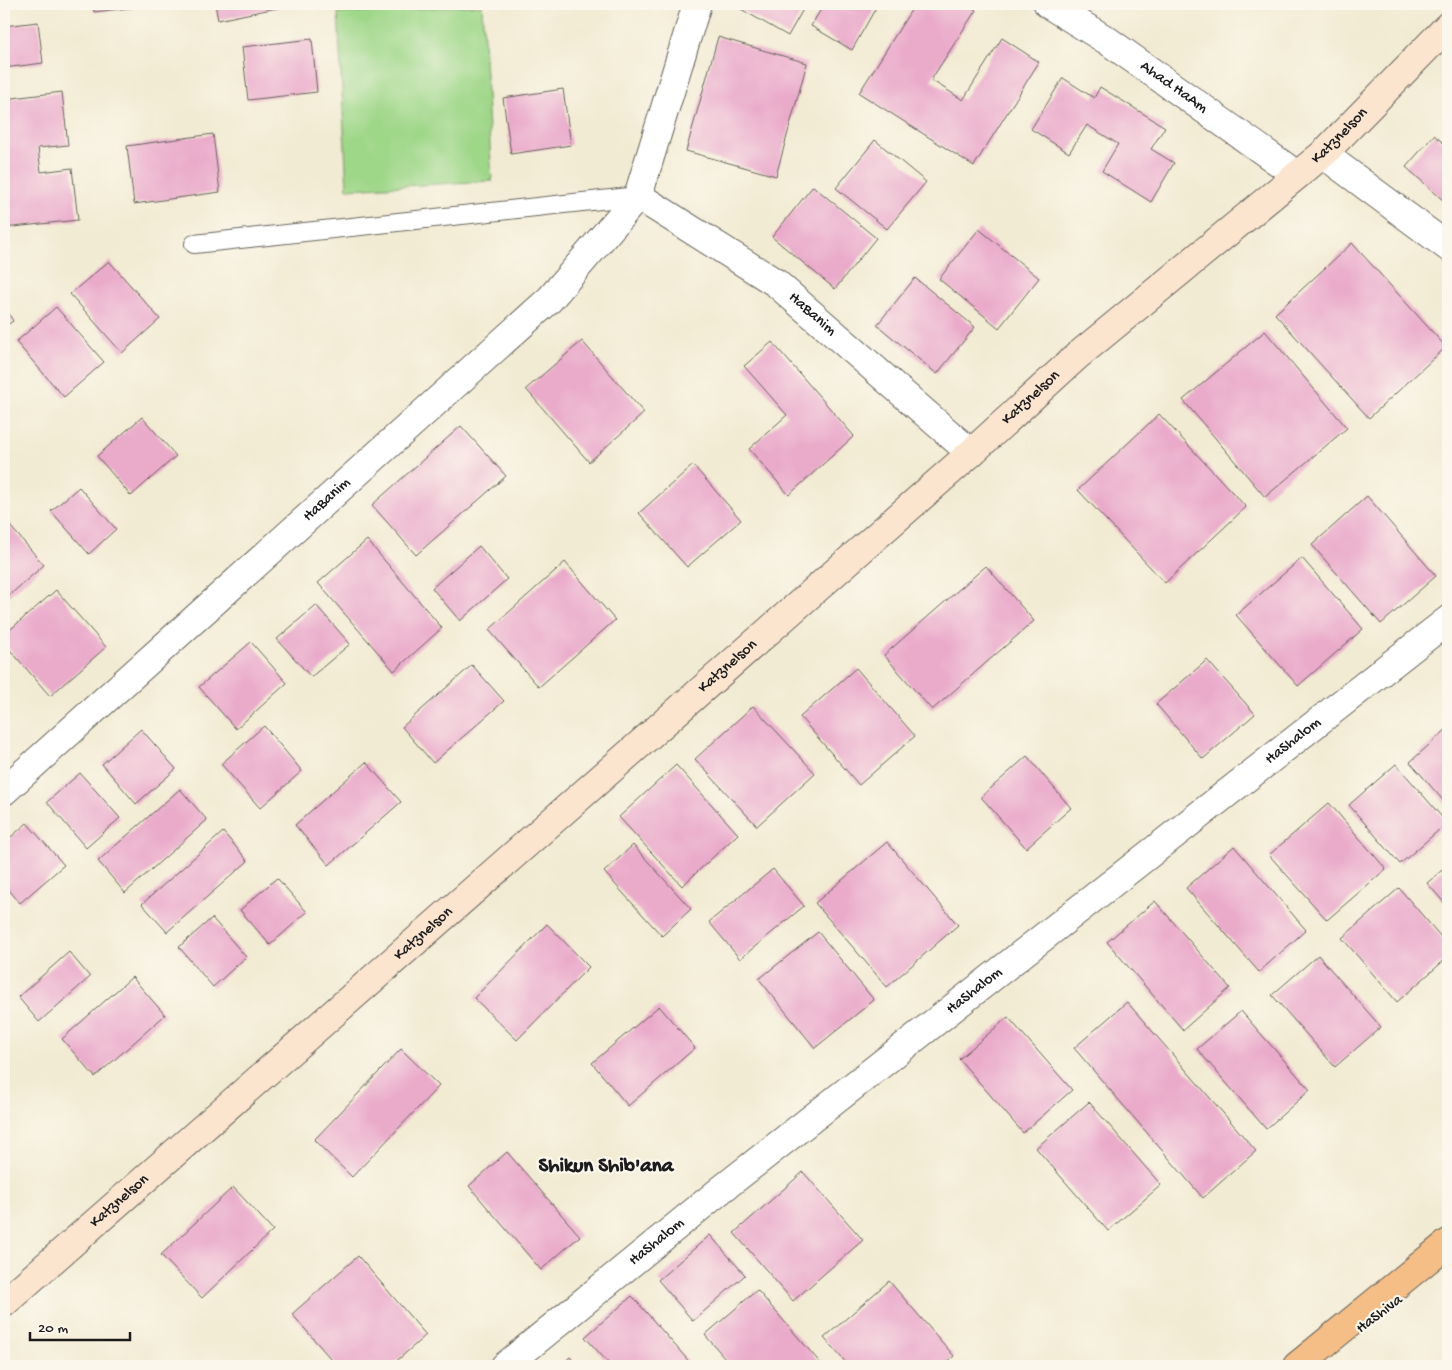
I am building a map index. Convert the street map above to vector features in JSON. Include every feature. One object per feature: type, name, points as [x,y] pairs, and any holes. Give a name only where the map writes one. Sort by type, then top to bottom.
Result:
[{"type":"highway","points":[[1297,1366],[1448,1243]]},
{"type":"highway","name":"HaShiva","points":[[1312,1366],[1448,1264]]},
{"type":"street","name":"HaBanim","points":[[4,791],[550,299],[638,196],[697,4]]},
{"type":"street","name":"Ahad HaAm","points":[[1048,4],[1108,42],[1297,175]]},
{"type":"street","name":"Katznelson","points":[[4,1303],[971,453],[1076,357],[1323,154],[1448,26]]},
{"type":"street","points":[[1323,154],[1448,248]]},
{"type":"street","name":"HaBanim","points":[[638,196],[776,283],[971,453]]},
{"type":"street","name":"HaShalom","points":[[505,1366],[722,1189],[1448,620]]},
{"type":"lane","points":[[194,244],[638,196]]},
{"type":"green space","points":[[482,5],[492,181],[347,189],[338,13]]},
{"type":"building","points":[[93,4],[155,4],[155,5],[94,12]]},
{"type":"building","points":[[215,4],[280,4],[281,7],[218,20]]},
{"type":"building","points":[[732,4],[806,4],[788,36]]},
{"type":"building","points":[[824,4],[878,4],[852,50],[811,26]]},
{"type":"building","points":[[915,4],[967,4],[976,10],[931,80],[963,100],[1002,38],[1039,62],[974,166],[859,93]]},
{"type":"building","points":[[38,22],[43,63],[4,68],[4,26]]},
{"type":"building","points":[[718,37],[807,63],[776,176],[686,151]]},
{"type":"building","points":[[312,39],[317,92],[248,100],[242,47]]},
{"type":"building","points":[[1063,78],[1094,98],[1100,87],[1165,127],[1151,149],[1174,163],[1151,202],[1102,171],[1118,144],[1087,125],[1069,153],[1031,129]]},
{"type":"building","points":[[563,89],[571,145],[511,154],[503,98]]},
{"type":"building","points":[[62,92],[68,145],[38,148],[41,172],[72,168],[78,220],[4,228],[4,99]]},
{"type":"building","points":[[213,134],[220,192],[134,204],[127,146]]},
{"type":"building","points":[[1434,135],[1448,147],[1448,196],[1444,201],[1406,167]]},
{"type":"building","points":[[875,140],[926,182],[887,229],[836,188]]},
{"type":"building","points":[[813,186],[876,238],[835,289],[772,237]]},
{"type":"building","points":[[979,229],[1039,278],[999,328],[939,279]]},
{"type":"building","points":[[1352,243],[1446,347],[1369,418],[1275,314]]},
{"type":"building","points":[[109,261],[160,319],[122,353],[70,294]]},
{"type":"building","points":[[915,278],[975,327],[937,374],[877,325]]},
{"type":"building","points":[[4,305],[13,321],[4,327]]},
{"type":"building","points":[[56,307],[104,362],[64,397],[16,342]]},
{"type":"building","points":[[1265,331],[1347,428],[1265,497],[1183,400]]},
{"type":"building","points":[[582,341],[644,413],[589,462],[526,389]]},
{"type":"building","points":[[772,342],[854,436],[789,495],[749,449],[787,415],[744,366]]},
{"type":"building","points":[[1159,414],[1246,507],[1165,583],[1078,490]]},
{"type":"building","points":[[142,417],[176,456],[131,496],[97,456]]},
{"type":"building","points":[[461,426],[506,476],[416,555],[372,505]]},
{"type":"building","points":[[693,465],[741,520],[687,567],[639,513]]},
{"type":"building","points":[[79,487],[116,529],[89,554],[51,511]]},
{"type":"building","points":[[1367,496],[1436,576],[1381,624],[1312,545]]},
{"type":"building","points":[[4,519],[44,565],[4,600]]},
{"type":"building","points":[[367,540],[442,628],[394,671],[318,583]]},
{"type":"building","points":[[479,546],[507,579],[460,621],[432,588]]},
{"type":"building","points":[[1302,558],[1363,629],[1298,686],[1236,615]]},
{"type":"building","points":[[565,562],[615,620],[539,687],[489,630]]},
{"type":"building","points":[[986,566],[1034,621],[932,710],[884,655]]},
{"type":"building","points":[[56,590],[106,647],[50,696],[4,643],[4,635]]},
{"type":"building","points":[[316,605],[350,644],[311,677],[277,639]]},
{"type":"building","points":[[251,642],[287,683],[236,729],[199,687]]},
{"type":"building","points":[[1207,660],[1255,714],[1203,759],[1156,704]]},
{"type":"building","points":[[472,665],[504,701],[433,763],[402,727]]},
{"type":"building","points":[[856,668],[915,736],[859,785],[800,717]]},
{"type":"building","points":[[753,706],[815,773],[757,826],[695,759]]},
{"type":"building","points":[[264,726],[302,771],[260,808],[221,764]]},
{"type":"building","points":[[1448,728],[1448,806],[1410,762]]},
{"type":"building","points":[[141,729],[176,769],[136,804],[102,764]]},
{"type":"building","points":[[1027,756],[1071,808],[1026,848],[981,797]]},
{"type":"building","points":[[366,762],[401,802],[329,865],[295,825]]},
{"type":"building","points":[[1396,764],[1447,823],[1400,864],[1349,805]]},
{"type":"building","points":[[676,765],[738,834],[682,886],[619,817]]},
{"type":"building","points":[[80,773],[120,818],[86,848],[47,802]]},
{"type":"building","points":[[180,789],[207,820],[125,893],[98,861]]},
{"type":"building","points":[[1329,803],[1386,869],[1327,920],[1269,855]]},
{"type":"building","points":[[27,823],[64,865],[20,903],[4,884],[4,843]]},
{"type":"building","points":[[223,832],[248,861],[167,932],[142,904]]},
{"type":"building","points":[[887,842],[958,925],[887,987],[815,903]]},
{"type":"building","points":[[633,845],[691,909],[662,936],[604,872]]},
{"type":"building","points":[[1234,846],[1306,930],[1259,972],[1186,888]]},
{"type":"building","points":[[1448,865],[1448,907],[1427,883]]},
{"type":"building","points":[[773,869],[804,906],[740,959],[709,922]]},
{"type":"building","points":[[277,878],[307,912],[270,945],[240,910]]},
{"type":"building","points":[[1399,888],[1448,945],[1448,957],[1397,1002],[1342,938]]},
{"type":"building","points":[[1155,901],[1230,988],[1183,1030],[1107,942]]},
{"type":"building","points":[[212,918],[246,957],[213,987],[179,947]]},
{"type":"building","points":[[547,924],[589,967],[517,1040],[474,998]]},
{"type":"building","points":[[818,932],[874,1000],[815,1048],[759,979]]},
{"type":"building","points":[[69,952],[90,977],[39,1022],[18,997]]},
{"type":"building","points":[[1318,955],[1381,1027],[1335,1067],[1272,995]]},
{"type":"building","points":[[132,977],[165,1015],[95,1077],[62,1039]]},
{"type":"building","points":[[1127,1002],[1256,1151],[1203,1198],[1074,1048]]},
{"type":"building","points":[[659,1006],[695,1048],[628,1106],[592,1063]]},
{"type":"building","points":[[1241,1011],[1310,1090],[1266,1129],[1197,1049]]},
{"type":"building","points":[[1008,1017],[1072,1090],[1023,1133],[959,1059]]},
{"type":"building","points":[[401,1049],[439,1086],[352,1177],[314,1140]]},
{"type":"building","points":[[1089,1102],[1161,1185],[1108,1231],[1036,1148]]},
{"type":"building","points":[[507,1152],[580,1236],[541,1270],[469,1186]]},
{"type":"building","points":[[803,1172],[863,1240],[793,1301],[734,1233]]},
{"type":"building","points":[[233,1187],[273,1230],[202,1298],[161,1255]]},
{"type":"building","points":[[710,1235],[745,1275],[693,1321],[658,1280]]},
{"type":"building","points":[[358,1256],[426,1335],[391,1366],[337,1366],[292,1314]]},
{"type":"building","points":[[889,1281],[954,1356],[943,1366],[849,1366],[824,1338]]},
{"type":"building","points":[[757,1290],[823,1366],[732,1366],[705,1335]]},
{"type":"building","points":[[632,1296],[693,1366],[611,1366],[585,1337]]},
{"type":"building","points":[[570,1357],[577,1366],[560,1366]]},
{"type":"district","name":"Shikun Shib'ana","points":[[606,1167]]}]
